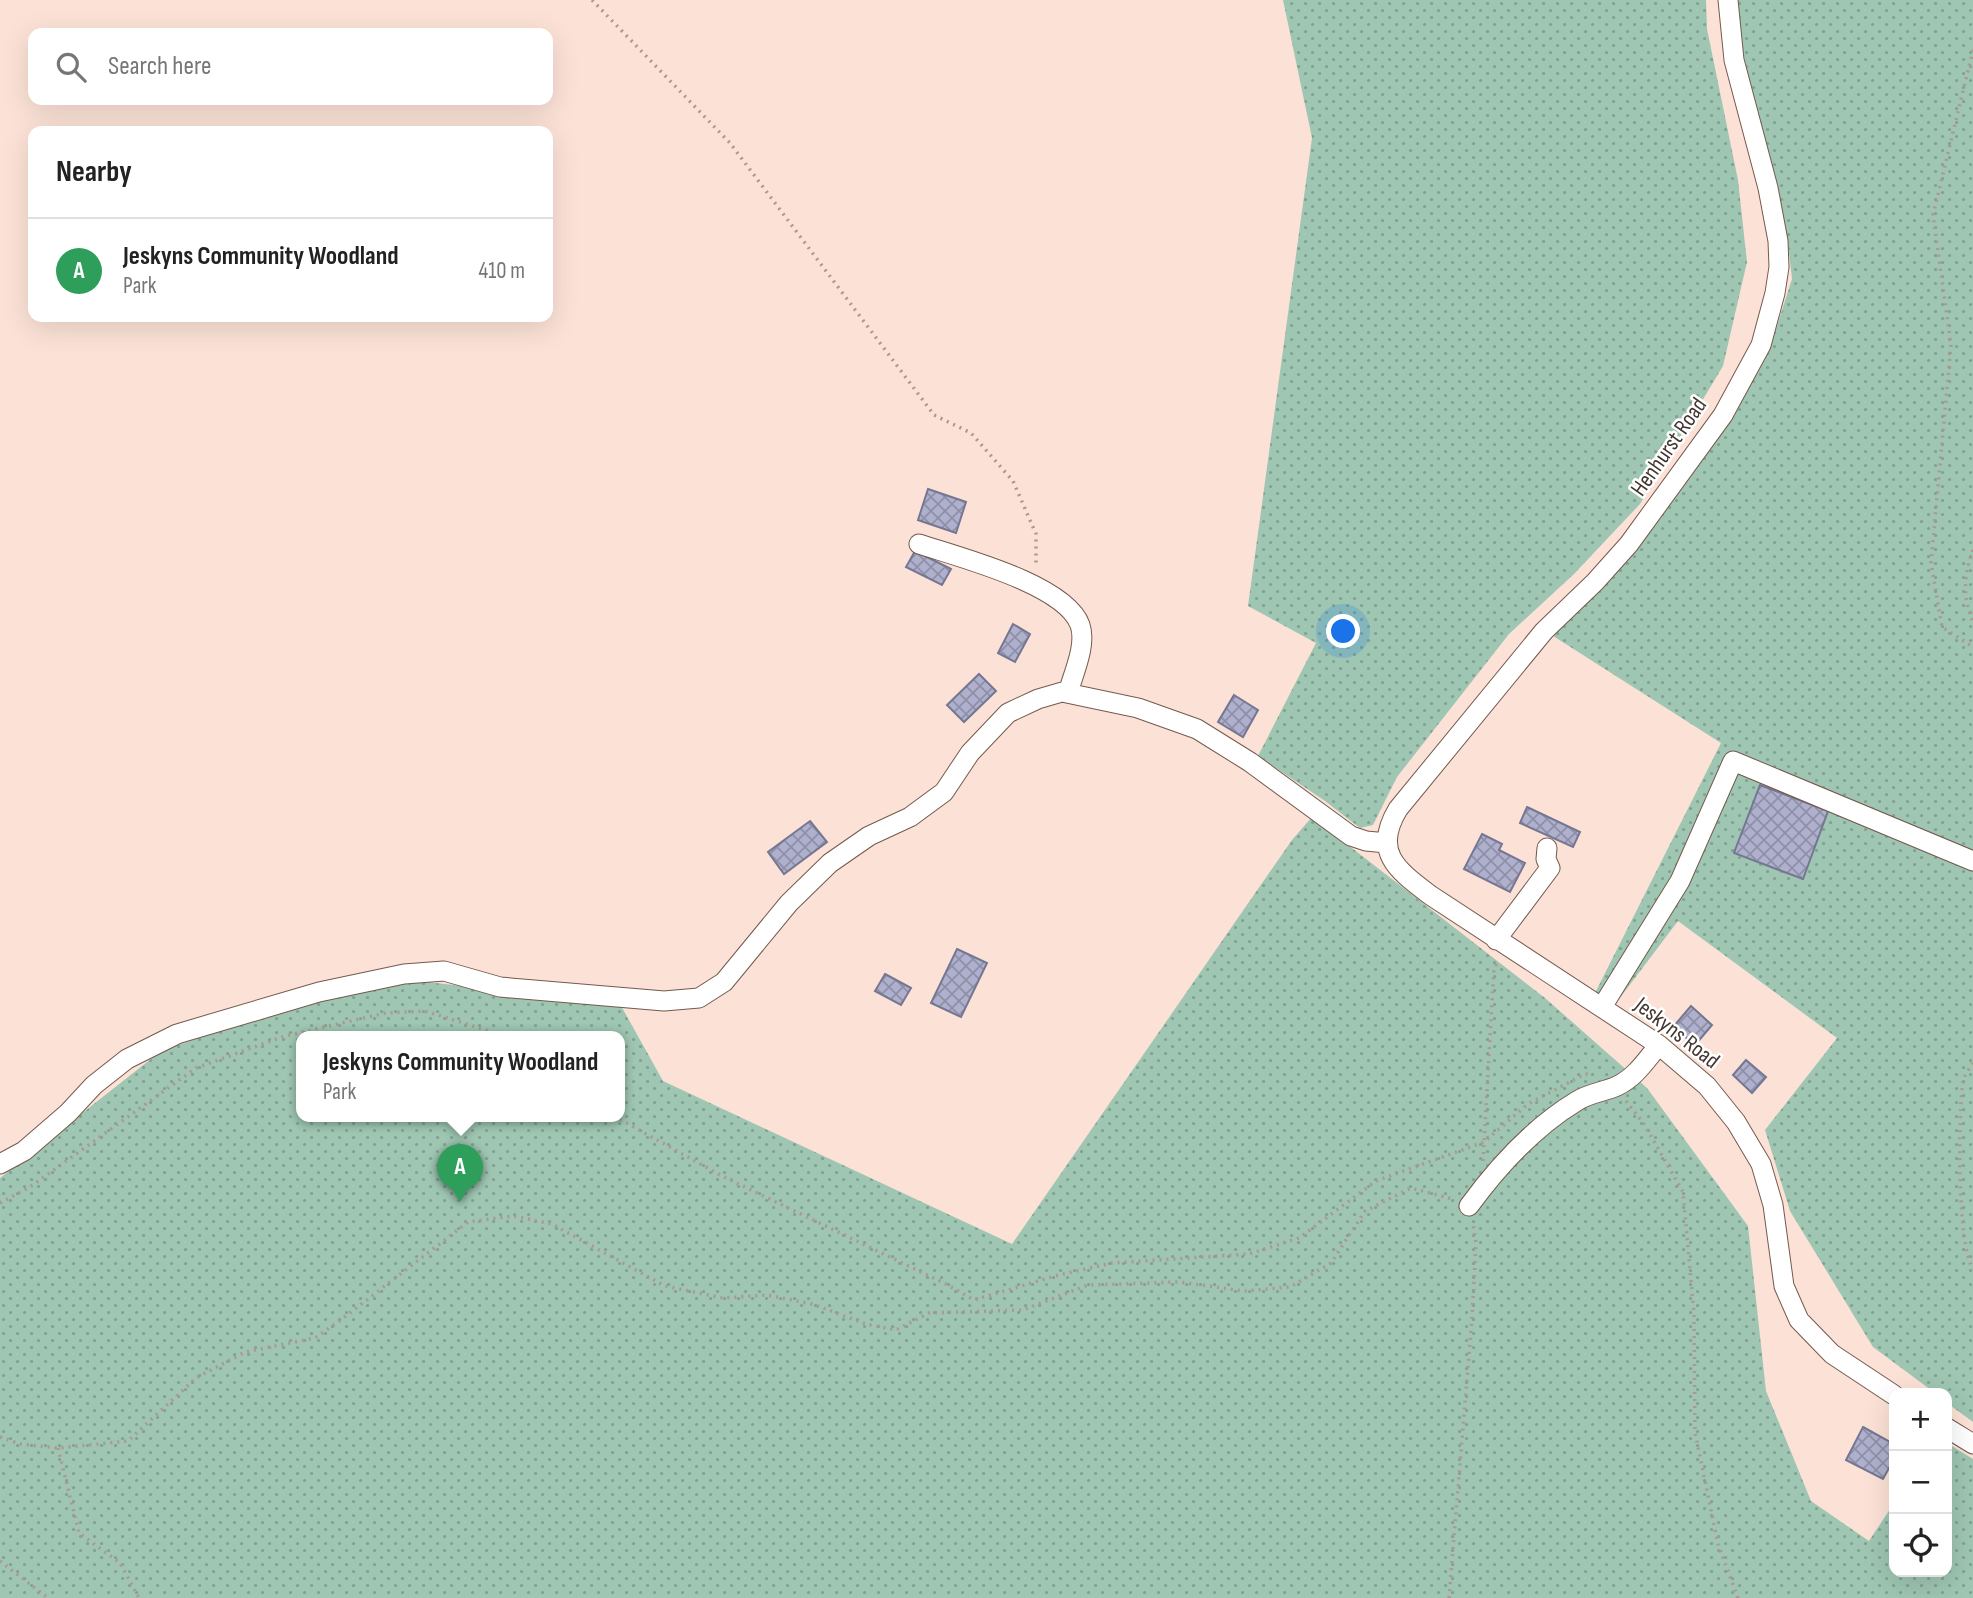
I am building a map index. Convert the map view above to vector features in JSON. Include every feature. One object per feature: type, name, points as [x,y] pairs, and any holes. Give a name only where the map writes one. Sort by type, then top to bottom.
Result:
[{"type":"street","name":"Henhurst Road","points":[[1387,843],[1391,824],[1400,806],[1544,631],[1604,573],[1655,511],[1723,415],[1761,345],[1775,293],[1779,267],[1778,241],[1768,188],[1734,60],[1728,0]]},
{"type":"street","points":[[919,544],[1027,581],[1071,611],[1079,623],[1082,636],[1068,693]]},
{"type":"street","points":[[0,1164],[24,1151],[127,1059],[177,1034],[320,992],[404,974],[444,971],[500,988],[664,1001],[699,998],[724,982],[789,903],[830,863],[869,836],[910,817],[944,792],[970,753],[1009,713],[1038,699],[1062,692],[1138,708],[1197,729],[1250,762],[1351,836],[1387,843]]},
{"type":"street","points":[[1602,1007],[1680,881],[1733,761],[1973,861]]},
{"type":"street","name":"Jeskyns Road","points":[[1387,843],[1392,862],[1413,882],[1659,1045],[1692,1071],[1715,1095],[1758,1157],[1773,1205],[1784,1286],[1799,1320],[1832,1354],[1889,1392]]},
{"type":"street","points":[[1502,943],[1550,868],[1546,859],[1547,848]]},
{"type":"street","points":[[1469,1206],[1484,1185],[1536,1130],[1579,1099],[1616,1087],[1638,1071],[1659,1045]]},
{"type":"street","points":[[1952,1431],[1973,1444]]},
{"type":"path","points":[[592,0],[730,143],[934,415],[971,433],[1013,481],[1036,534],[1036,564],[1044,573]]},
{"type":"path","points":[[1973,50],[1933,215],[1951,345],[1931,564],[1942,627],[1973,647]]},
{"type":"path","points":[[1973,550],[1965,583],[1966,602],[1973,622]]},
{"type":"path","points":[[1484,1185],[1483,1142],[1494,968],[1502,943]]},
{"type":"path","points":[[307,1031],[386,1013],[425,1011],[487,1031]]},
{"type":"path","points":[[0,1203],[30,1187],[196,1069],[296,1033]]},
{"type":"path","points":[[1973,1063],[1963,1079],[1960,1168],[1962,1226],[1969,1263],[1973,1269]]},
{"type":"path","points":[[625,1122],[720,1175],[974,1300],[1055,1276],[1112,1263],[1249,1254],[1299,1238],[1376,1181],[1483,1142],[1528,1104],[1585,1074],[1608,1074],[1644,1124],[1683,1192],[1694,1314],[1695,1432],[1718,1544],[1738,1598]]},
{"type":"path","points":[[0,1437],[20,1444],[58,1448],[128,1441],[196,1378],[245,1352],[315,1338],[468,1222],[513,1216],[552,1224],[666,1286],[723,1298],[767,1295],[812,1304],[866,1324],[896,1330],[929,1313],[1023,1310],[1088,1285],[1179,1282],[1244,1291],[1290,1287],[1331,1263],[1365,1211],[1411,1188],[1446,1195],[1469,1206],[1476,1243],[1449,1598]]},
{"type":"path","points":[[58,1448],[79,1532],[120,1563],[139,1598]]},
{"type":"path","points":[[0,1561],[48,1598]]},
{"type":"green space","points":[[1283,0],[1706,0],[1707,29],[1738,180],[1747,262],[1723,366],[1640,504],[1574,574],[1509,634],[1397,777],[1373,825],[1360,828],[1258,756],[1316,643],[1248,606],[1312,138]]},
{"type":"green space","points":[[1736,0],[1973,0],[1973,1422],[1952,1407],[1952,1388],[1928,1388],[1873,1347],[1790,1211],[1765,1130],[1837,1038],[1678,921],[1616,1003],[1595,993],[1721,743],[1550,634],[1772,341],[1792,279],[1787,235],[1738,32]]},
{"type":"green space","points":[[1312,817],[1545,998],[1647,1088],[1748,1226],[1766,1391],[1811,1501],[1869,1541],[1889,1511],[1889,1577],[1952,1577],[1952,1446],[1973,1459],[1973,1598],[0,1598],[0,1178],[161,1051],[261,1016],[410,980],[620,1004],[663,1081],[1012,1244],[1292,840]]},
{"type":"building","points":[[928,489],[966,502],[956,533],[918,520]]},
{"type":"building","points":[[915,551],[951,569],[942,585],[906,567]]},
{"type":"building","points":[[1013,624],[1030,634],[1015,662],[998,653]]},
{"type":"building","points":[[979,674],[996,691],[964,722],[947,705]]},
{"type":"building","points":[[1234,695],[1258,710],[1243,737],[1218,722]]},
{"type":"building","points":[[1760,785],[1828,811],[1803,879],[1734,853]]},
{"type":"building","points":[[1527,807],[1580,832],[1573,847],[1520,823]]},
{"type":"building","points":[[810,821],[827,842],[784,874],[768,852]]},
{"type":"building","points":[[1482,834],[1502,844],[1499,850],[1525,863],[1510,892],[1464,869]]},
{"type":"building","points":[[957,949],[987,963],[961,1017],[931,1003]]},
{"type":"building","points":[[885,974],[911,988],[901,1005],[875,991]]},
{"type":"building","points":[[1691,1006],[1712,1025],[1695,1045],[1673,1027]]},
{"type":"building","points":[[1746,1060],[1766,1077],[1752,1093],[1733,1075]]},
{"type":"building","points":[[1863,1427],[1889,1441],[1889,1468],[1883,1479],[1846,1460]]},
{"type":"place","name":"Jeskyns Community Woodland","points":[[460,1202]]}]
